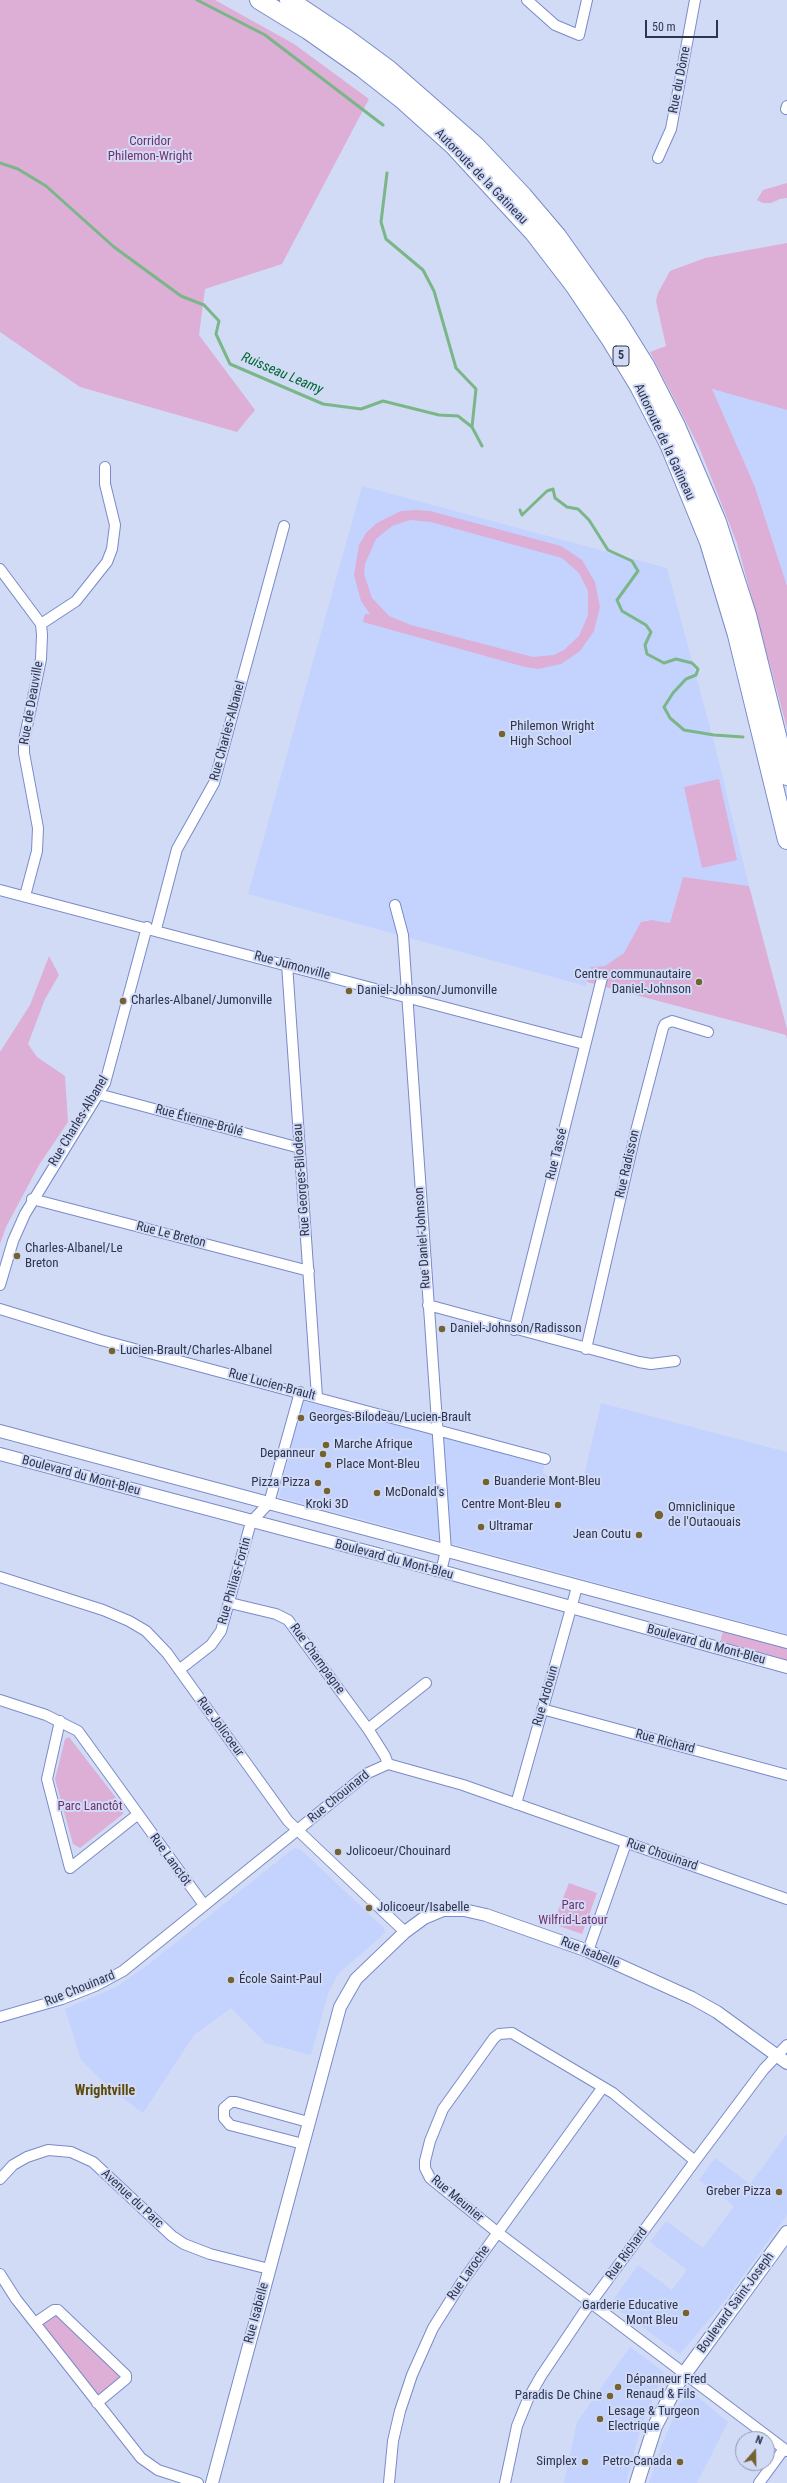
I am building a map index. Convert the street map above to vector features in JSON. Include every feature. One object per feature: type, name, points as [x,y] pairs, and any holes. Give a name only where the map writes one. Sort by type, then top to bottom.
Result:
[{"type":"highway","name":"Autoroute de la Gatineau","points":[[259,0],[308,30],[362,68],[399,97],[453,145],[534,233],[578,290],[615,345],[668,444],[713,556],[740,647],[787,840]]},
{"type":"highway","name":"Autoroute de la Gatineau","points":[[289,0],[341,34],[388,69],[471,142],[544,221],[581,268],[618,322],[649,373],[676,426],[717,522],[747,615],[787,776]]},
{"type":"main road","name":"Boulevard Saint-Joseph","points":[[637,2483],[655,2426],[676,2384],[787,2233]]},
{"type":"street","points":[[527,0],[555,24],[579,35],[587,0]]},
{"type":"street","name":"Rue du Dôme","points":[[658,158],[671,129],[695,0]]},
{"type":"street","points":[[0,569],[41,624],[76,601],[107,562],[112,549],[115,526],[105,484],[106,468]]},
{"type":"street","name":"Rue Charles-Albanel","points":[[0,1285],[19,1226],[32,1199],[98,1094],[111,1066],[177,849],[214,783],[284,526]]},
{"type":"street","name":"Rue de Deauville","points":[[25,896],[37,851],[38,828],[24,747],[41,659],[41,624]]},
{"type":"street","name":"Rue Jumonville","points":[[0,890],[152,928],[584,1044]]},
{"type":"street","name":"Rue Daniel-Johnson","points":[[395,905],[403,935],[436,1429],[446,1551],[441,1571]]},
{"type":"street","name":"Rue Georges-Bilodeau","points":[[287,964],[317,1397]]},
{"type":"street","name":"Rue Tassé","points":[[514,1330],[584,1044],[602,978]]},
{"type":"street","name":"Rue Radisson","points":[[586,1349],[635,1135],[663,1028],[665,1024],[672,1021],[708,1032]]},
{"type":"street","name":"Rue Étienne-Brûlé","points":[[98,1094],[300,1148]]},
{"type":"street","name":"Rue Le Breton","points":[[32,1199],[309,1270]]},
{"type":"street","points":[[428,1305],[514,1330],[651,1364],[675,1361]]},
{"type":"street","name":"Rue Lucien-Brault","points":[[0,1309],[101,1340],[300,1392],[545,1459]]},
{"type":"street","points":[[251,1522],[269,1503],[300,1392]]},
{"type":"street","name":"Boulevard du Mont-Bleu","points":[[0,1430],[577,1587],[787,1642]]},
{"type":"street","name":"Boulevard du Mont-Bleu","points":[[0,1454],[251,1522],[441,1571],[571,1609],[787,1667]]},
{"type":"street","name":"Rue Philias-Fortin","points":[[179,1670],[217,1638],[230,1603],[251,1522]]},
{"type":"street","points":[[374,1554],[380,1533]]},
{"type":"street","name":"Rue Jolicoeur","points":[[0,1577],[129,1621],[155,1640],[179,1670],[297,1831],[406,1932]]},
{"type":"street","name":"Rue Ardouin","points":[[516,1804],[577,1587]]},
{"type":"street","name":"Rue Champagne","points":[[230,1603],[276,1614],[288,1620],[368,1729],[385,1756],[388,1764]]},
{"type":"street","points":[[368,1729],[426,1683]]},
{"type":"street","name":"Rue Lanctôt","points":[[0,1700],[60,1721],[78,1731],[86,1740],[137,1815],[204,1906]]},
{"type":"street","name":"Rue Richard","points":[[542,1709],[787,1775]]},
{"type":"street","points":[[60,1721],[47,1779],[70,1868],[137,1815]]},
{"type":"street","name":"Rue Chouinard","points":[[0,2017],[62,1999],[110,1978],[146,1954],[368,1773],[388,1764],[463,1785],[787,1900]]},
{"type":"street","points":[[588,1951],[626,1843]]},
{"type":"street","name":"Rue Isabelle","points":[[212,2483],[308,2122],[344,1996],[363,1972],[406,1932],[433,1914],[453,1909],[486,1915],[588,1951],[706,2005],[787,2063]]},
{"type":"street","name":"Rue Meunier","points":[[695,2161],[603,2087],[520,2036],[506,2033],[494,2038],[443,2109],[430,2141],[425,2161],[425,2168],[430,2178],[497,2232],[590,2304],[786,2450]]},
{"type":"street","name":"Rue Richard","points":[[505,2483],[517,2426],[528,2399],[590,2304],[695,2161],[776,2056],[787,2045]]},
{"type":"street","name":"Rue Laroche","points":[[389,2483],[395,2430],[406,2392],[418,2359],[452,2298],[497,2232],[603,2087]]},
{"type":"street","points":[[303,2144],[230,2125],[224,2118],[224,2108],[231,2102],[236,2102],[308,2122]]},
{"type":"street","name":"Avenue du Parc","points":[[0,2179],[14,2165],[27,2157],[48,2150],[72,2152],[93,2162],[172,2236],[184,2244],[210,2254],[269,2269]]},
{"type":"street","points":[[0,2274],[35,2323],[134,2451],[149,2465],[198,2483]]},
{"type":"street","points":[[35,2323],[54,2310],[58,2310],[126,2375],[126,2379],[97,2403]]},
{"type":"street","points":[[759,2483],[786,2450]]},
{"type":"shaded area","points":[[711,389],[787,410],[787,586],[755,487]]},
{"type":"shaded area","name":"Philemon Wright High School","points":[[362,486],[667,568],[716,750],[749,886],[683,877],[670,923],[646,920],[629,947],[617,960],[605,966],[591,967],[586,986],[248,894]]},
{"type":"shaded area","points":[[302,1401],[544,1465],[543,1474],[582,1484],[601,1403],[787,1452],[787,1634],[279,1497]]},
{"type":"shaded area","name":"École Saint-Paul","points":[[294,1848],[300,1849],[384,1928],[385,1933],[338,1974],[328,1994],[311,2055],[265,2043],[231,2008],[194,2035],[143,2113],[109,2088],[81,2060],[65,2009],[118,1986],[149,1964]]},
{"type":"shaded area","points":[[787,2134],[787,2215],[727,2298],[680,2354],[610,2304],[638,2265],[672,2290],[687,2270],[650,2242],[666,2221],[703,2248],[734,2206],[699,2180],[715,2158],[750,2184]]},
{"type":"shaded area","points":[[630,2347],[664,2372],[641,2427],[626,2483],[564,2483],[577,2422]]},
{"type":"shaded area","points":[[693,2393],[728,2422],[697,2483],[649,2483],[660,2449],[680,2403],[686,2394]]},
{"type":"green space","name":"Corridor Philemon-Wright","points":[[0,0],[215,0],[294,44],[369,99],[282,264],[205,289],[199,335],[255,410],[237,432],[80,387],[0,332]]},
{"type":"green space","points":[[787,183],[787,198],[771,203],[763,203],[757,200],[763,190]]},
{"type":"green space","points":[[787,243],[787,410],[712,389],[755,487],[787,586],[787,728],[737,543],[699,447],[650,352],[666,346],[656,301],[658,293],[670,271],[705,258]]},
{"type":"green space","points":[[401,511],[430,511],[561,546],[582,560],[595,582],[600,607],[594,631],[580,651],[561,664],[538,669],[525,667],[363,622],[365,614],[370,614],[361,601],[354,575],[359,545],[366,533],[377,523]],"holes":[[[410,520],[431,522],[562,558],[579,573],[588,591],[588,615],[579,636],[564,650],[554,655],[533,657],[411,625],[389,616],[372,598],[364,574],[365,564],[376,539],[392,526]]]},
{"type":"green space","points":[[719,779],[737,860],[702,868],[684,787]]},
{"type":"green space","points":[[683,877],[749,886],[787,1029],[787,1039],[786,1035],[587,982],[591,967],[605,966],[624,953],[641,922],[651,920],[670,923]]},
{"type":"green space","points":[[49,956],[59,975],[45,999],[28,1044],[37,1057],[65,1076],[68,1122],[39,1165],[6,1227],[0,1244],[0,1052],[30,1005]]},
{"type":"green space","points":[[723,1631],[787,1648],[787,1661],[720,1643]]},
{"type":"green space","name":"Parc Lanctôt","points":[[69,1737],[123,1807],[123,1814],[80,1848],[73,1844],[55,1779],[65,1739]]},
{"type":"green space","name":"Parc Wilfrid-Latour","points":[[569,1883],[597,1893],[582,1934],[553,1924]]},
{"type":"green space","points":[[54,2310],[126,2375],[97,2403],[35,2323]]},
{"type":"waterway","points":[[197,0],[265,35],[383,125]]},
{"type":"waterway","name":"Ruisseau Leamy","points":[[0,163],[18,169],[46,186],[114,247],[181,296],[204,305],[219,321],[216,334],[230,364],[323,404],[361,409],[383,401],[439,415],[458,416],[472,427],[482,446]]},
{"type":"waterway","points":[[387,173],[381,222],[386,239],[423,270],[434,291],[456,368],[476,389],[472,427]]},
{"type":"waterway","name":"Ruisseau Leamy","points":[[520,510],[522,515],[547,491],[553,489],[555,498],[567,507],[578,509],[589,520],[608,550],[632,561],[638,571],[617,600],[622,611],[646,625],[651,632],[645,645],[647,654],[664,663],[676,659],[692,663],[698,669],[696,675],[686,679],[673,693],[664,707],[670,718],[684,730],[714,735],[743,737]]},
{"type":"place","name":"Philemon Wright High School","points":[[502,734]]},
{"type":"place","name":"Centre communautaire Daniel-Johnson","points":[[699,982]]},
{"type":"place","name":"Daniel-Johnson/Jumonville","points":[[349,991]]},
{"type":"place","name":"Charles-Albanel/Jumonville","points":[[123,1001]]},
{"type":"place","name":"Charles-Albanel/Le Breton","points":[[17,1256]]},
{"type":"place","name":"Daniel-Johnson/Radisson","points":[[442,1329]]},
{"type":"place","name":"Lucien-Brault/Charles-Albanel","points":[[112,1351]]},
{"type":"place","name":"Georges-Bilodeau/Lucien-Brault","points":[[301,1418]]},
{"type":"place","name":"Marche Afrique","points":[[326,1445]]},
{"type":"place","name":"Depanneur","points":[[323,1454]]},
{"type":"place","name":"Place Mont-Bleu","points":[[328,1465]]},
{"type":"place","name":"Buanderie Mont-Bleu","points":[[486,1482]]},
{"type":"place","name":"Pizza Pizza","points":[[318,1483]]},
{"type":"place","name":"Kroki 3D","points":[[327,1491]]},
{"type":"place","name":"McDonald's","points":[[377,1493]]},
{"type":"place","name":"Centre Mont-Bleu","points":[[558,1505]]},
{"type":"place","name":"Omniclinique de l'Outaouais","points":[[659,1515]]},
{"type":"place","name":"Ultramar","points":[[481,1527]]},
{"type":"place","name":"Jean Coutu","points":[[639,1535]]},
{"type":"place","name":"Jolicoeur/Chouinard","points":[[338,1852]]},
{"type":"place","name":"Jolicoeur/Isabelle","points":[[369,1908]]},
{"type":"place","name":"École Saint-Paul","points":[[231,1980]]},
{"type":"place","name":"Greber Pizza","points":[[779,2192]]},
{"type":"place","name":"Garderie Educative Mont Bleu","points":[[686,2313]]},
{"type":"place","name":"Dépanneur Fred Renaud & Fils","points":[[618,2387]]},
{"type":"place","name":"Paradis De Chine","points":[[610,2396]]},
{"type":"place","name":"Lesage & Turgeon Electrique","points":[[600,2419]]},
{"type":"place","name":"Simplex","points":[[585,2462]]},
{"type":"place","name":"Petro-Canada","points":[[680,2462]]},
{"type":"district","name":"Wrightville","points":[[105,2091]]}]
